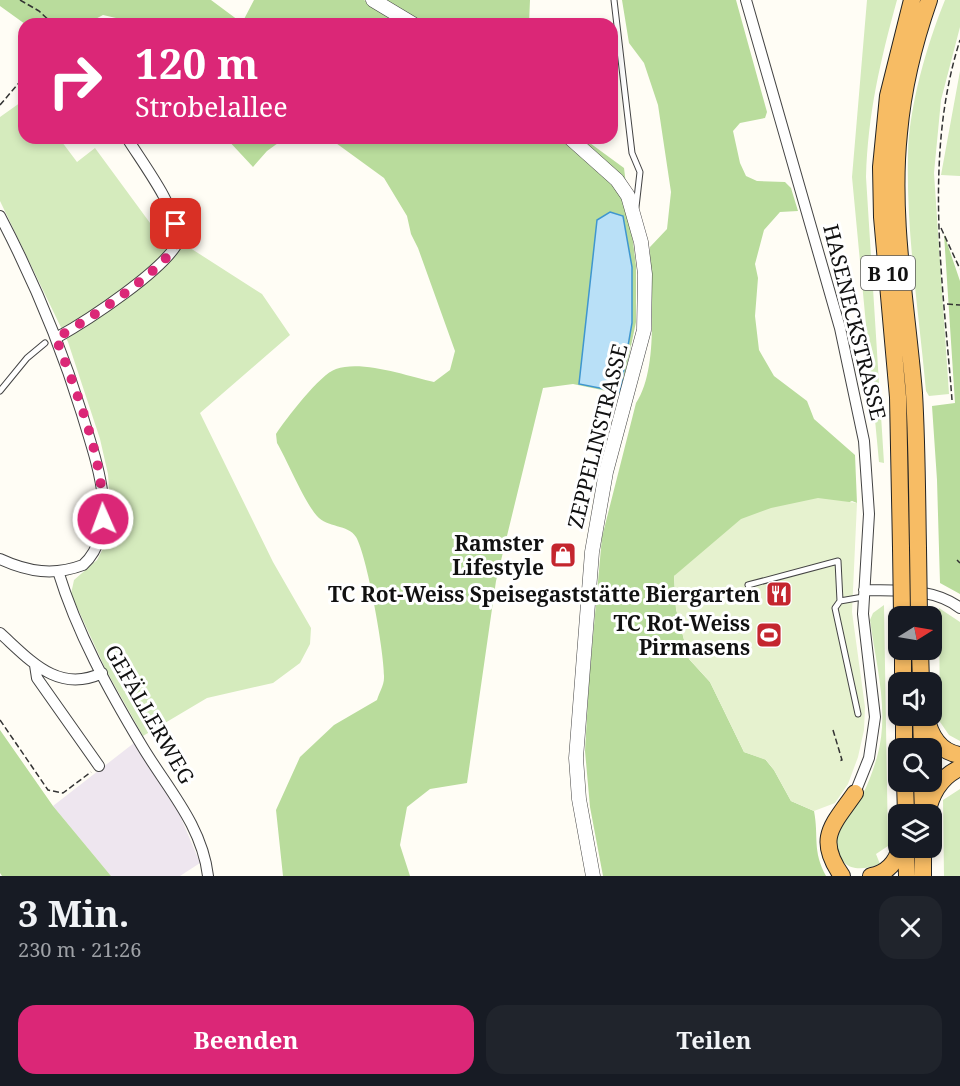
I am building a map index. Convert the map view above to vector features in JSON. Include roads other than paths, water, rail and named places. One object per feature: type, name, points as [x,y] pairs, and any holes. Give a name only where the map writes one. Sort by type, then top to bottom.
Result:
[{"type":"highway","name":"B 10","points":[[902,606],[898,397],[882,217],[881,167],[888,96],[912,0]]},
{"type":"highway","name":"B 10","points":[[920,606],[914,394],[898,216],[897,169],[904,97],[911,61],[929,0]]},
{"type":"highway","points":[[930,726],[936,741],[952,754],[960,755]]},
{"type":"highway","points":[[930,804],[939,784],[945,777],[960,768]]},
{"type":"highway","points":[[855,793],[827,838],[827,848],[839,872],[855,876]]},
{"type":"highway","points":[[871,876],[885,871],[896,858]]},
{"type":"highway","points":[[906,858],[907,876]]},
{"type":"highway","points":[[923,858],[923,876]]},
{"type":"street","points":[[373,0],[404,18]]},
{"type":"street","name":"HASENECKSTRASSE","points":[[746,0],[840,328],[861,419],[869,514],[863,594],[864,628],[875,717],[869,758],[855,793]]},
{"type":"street","points":[[56,338],[115,301],[167,257],[180,238],[163,198],[131,144]]},
{"type":"street","name":"ZEPPELINSTRASSE","points":[[577,144],[617,180],[628,196],[635,214],[645,274],[644,330],[598,512],[577,726],[576,758],[579,799],[592,876]]},
{"type":"street","points":[[0,216],[56,338],[93,449],[103,500],[101,534],[90,558],[82,565],[58,571],[30,570],[0,559]]},
{"type":"street","name":"GEFÄLLERWEG","points":[[58,571],[72,613],[102,673],[139,741],[189,818],[203,851],[208,876]]},
{"type":"street","points":[[863,594],[915,591],[951,601],[960,608]]},
{"type":"street","points":[[0,633],[35,665],[52,675],[83,681],[102,673]]},
{"type":"street","points":[[35,665],[34,671],[40,683],[99,766]]},
{"type":"lane","points":[[614,0],[616,18]]},
{"type":"lane","points":[[618,34],[632,153],[640,172],[635,214]]},
{"type":"lane","points":[[0,391],[27,358],[45,343]]},
{"type":"lane","points":[[748,585],[838,561],[840,601]]},
{"type":"lane","points":[[858,714],[835,608],[840,601],[863,594]]},
{"type":"water","points":[[610,212],[623,216],[632,267],[632,323],[620,392],[579,384],[597,220]]},
{"type":"place","name":"Ramster Lifestyle","points":[[563,555]]},
{"type":"place","name":"TC Rot-Weiss Speisegaststätte Biergarten","points":[[779,594]]},
{"type":"place","name":"TC Rot-Weiss Pirmasens","points":[[769,635]]}]
